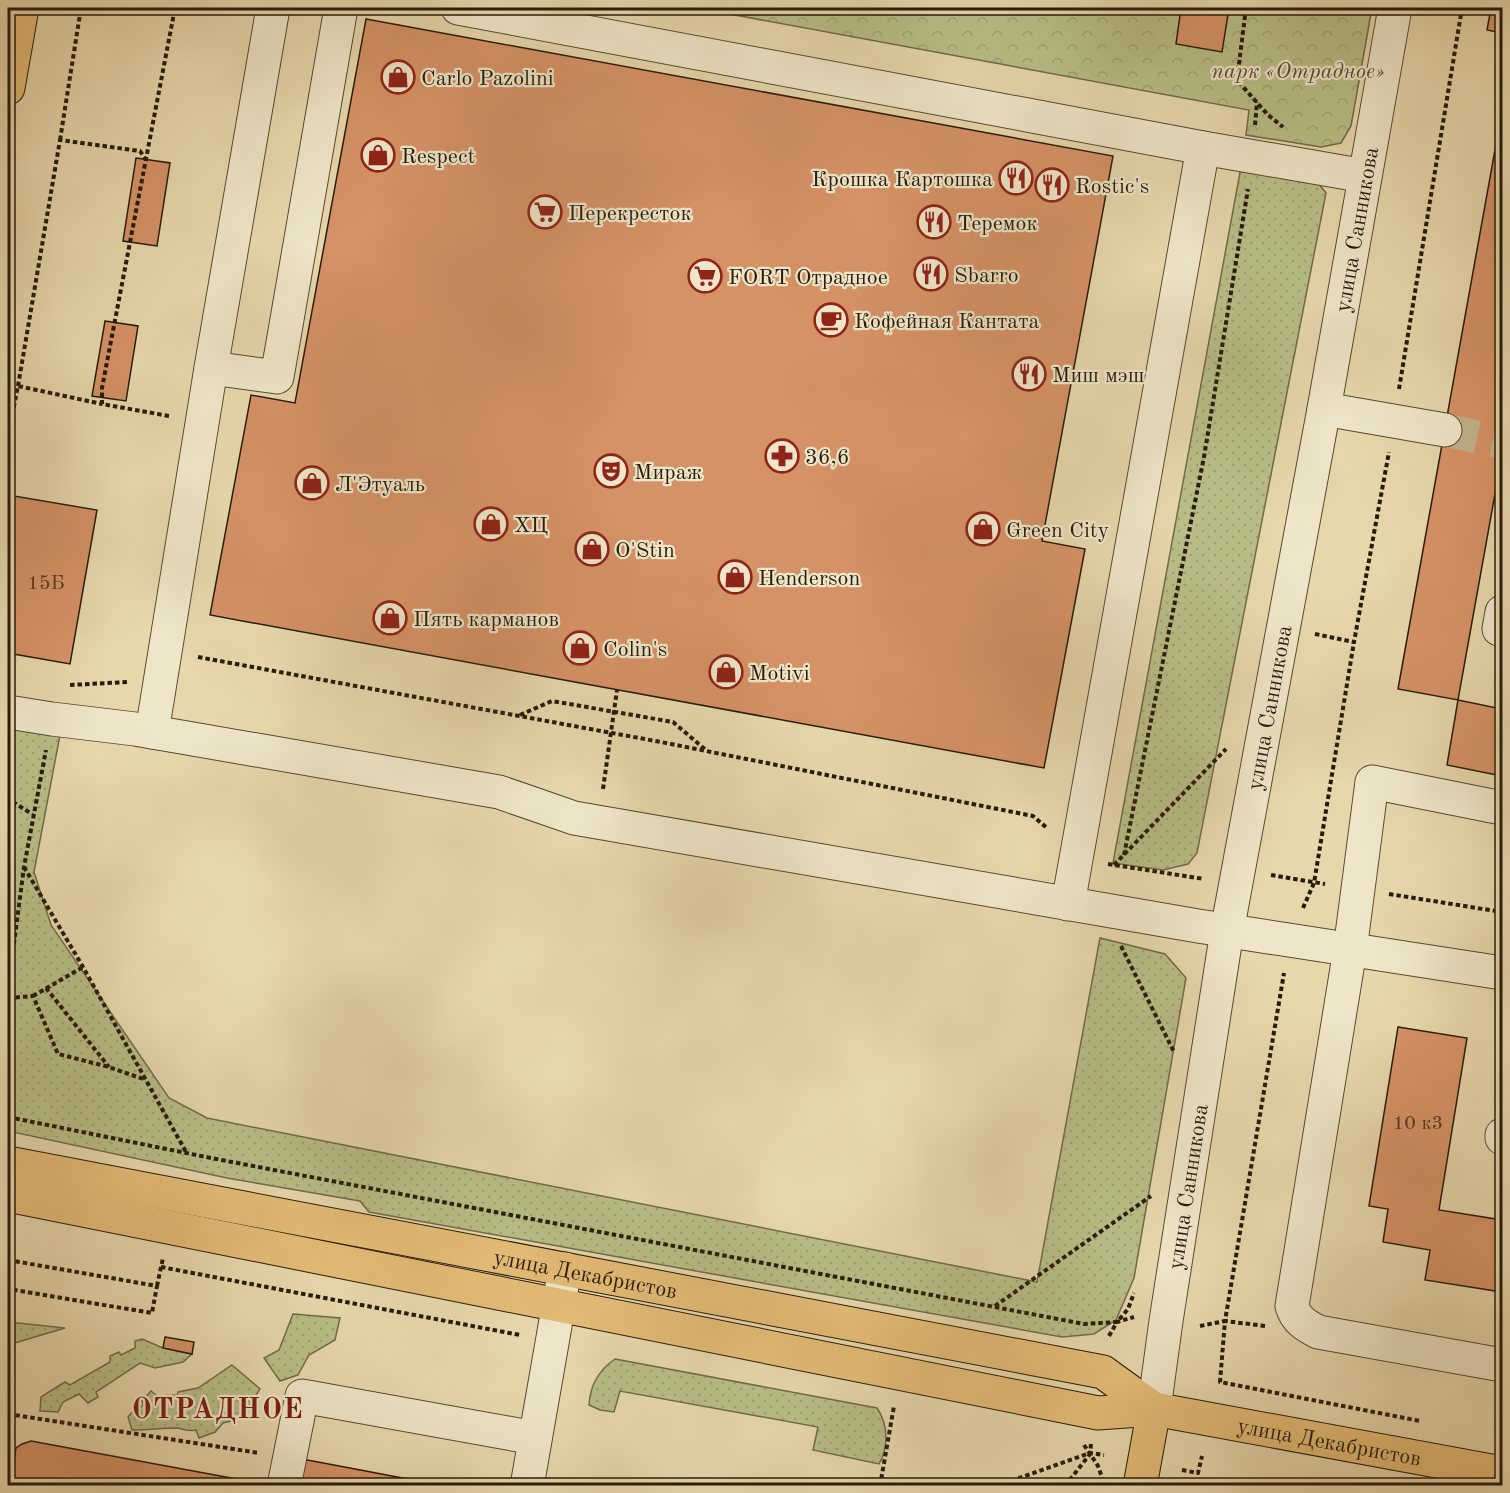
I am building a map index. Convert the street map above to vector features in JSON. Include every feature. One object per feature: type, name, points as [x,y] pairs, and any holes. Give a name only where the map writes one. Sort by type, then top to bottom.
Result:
[{"type":"main road","points":[[8,88],[22,8]]},
{"type":"main road","name":"улица Декабристов","points":[[8,1163],[1103,1372],[1154,1409]]},
{"type":"main road","name":"улица Декабристов","points":[[8,1195],[1098,1413],[1154,1409],[1503,1473]]},
{"type":"main road","points":[[1140,1485],[1154,1409]]},
{"type":"street","points":[[152,732],[211,368],[273,8]]},
{"type":"street","points":[[211,368],[277,377],[341,8]]},
{"type":"street","points":[[458,8],[1203,148],[1365,176]]},
{"type":"street","name":"улица Санникова","points":[[1154,1409],[1227,931],[1324,410],[1395,8]]},
{"type":"street","points":[[1068,904],[1203,148]]},
{"type":"street","points":[[1324,410],[1444,430]]},
{"type":"street","points":[[1503,612],[1499,629],[1503,630]]},
{"type":"street","points":[[8,712],[152,732],[499,792],[574,818],[1227,931],[1503,973]]},
{"type":"street","points":[[1503,807],[1372,782],[1350,950],[1292,1306],[1294,1314],[1301,1323],[1318,1332],[1503,1365]]},
{"type":"street","points":[[527,1485],[565,1269]]},
{"type":"street","points":[[287,1472],[302,1396],[536,1438]]},
{"type":"path","points":[[8,437],[81,8]]},
{"type":"path","points":[[102,388],[175,8]]},
{"type":"path","points":[[1237,80],[1246,8]]},
{"type":"path","points":[[1420,1421],[1220,1382],[1225,1322],[1289,940],[1314,883],[1394,422],[1462,8]]},
{"type":"path","points":[[1124,855],[1204,457],[1253,156],[1257,102]]},
{"type":"path","points":[[60,140],[140,151],[146,160]]},
{"type":"path","points":[[18,386],[102,404]]},
{"type":"path","points":[[1314,634],[1354,642]]},
{"type":"path","points":[[191,656],[610,733],[1033,816],[1084,861],[1208,879]]},
{"type":"path","points":[[599,822],[617,690]]},
{"type":"path","points":[[519,716],[552,701],[673,722],[707,752]]},
{"type":"path","points":[[1114,865],[1233,742]]},
{"type":"path","points":[[8,989],[24,867],[46,747]]},
{"type":"path","points":[[8,796],[13,802],[33,814]]},
{"type":"path","points":[[8,804],[13,802]]},
{"type":"path","points":[[24,867],[83,967],[186,1152]]},
{"type":"path","points":[[1270,875],[1503,912]]},
{"type":"path","points":[[1120,943],[1174,1053],[1176,1042]]},
{"type":"path","points":[[8,998],[33,996],[83,967]]},
{"type":"path","points":[[46,988],[109,1067]]},
{"type":"path","points":[[33,996],[58,1054],[109,1067],[146,1080]]},
{"type":"path","points":[[8,1117],[1084,1324],[1117,1322],[1134,1317]]},
{"type":"path","points":[[995,1306],[1154,1193],[1152,1203]]},
{"type":"path","points":[[8,1289],[152,1312],[165,1247]]},
{"type":"path","points":[[8,1260],[157,1286]]},
{"type":"path","points":[[1109,1336],[1128,1309],[1136,1286]]},
{"type":"path","points":[[1196,1327],[1225,1322]]},
{"type":"path","points":[[880,1485],[895,1401]]},
{"type":"path","points":[[8,1414],[287,1472]]},
{"type":"path","points":[[1065,1485],[1090,1453],[1092,1440]]},
{"type":"path","points":[[997,1485],[1090,1453],[1104,1455]]},
{"type":"path","points":[[1182,1470],[1198,1473],[1202,1456]]},
{"type":"green space","name":"парк «Отрадное»","points":[[697,8],[1372,8],[1351,126],[1341,143],[1321,147],[1246,135],[1249,110]]},
{"type":"green space","points":[[1241,167],[1315,179],[1326,193],[1197,853],[1188,864],[1163,870],[1113,863]]},
{"type":"green space","points":[[8,726],[60,735],[34,872],[51,925],[169,1098],[207,1118],[1037,1282],[1100,938],[1165,954],[1186,978],[1134,1278],[1116,1320],[1094,1334],[1062,1337],[369,1212],[360,1201],[227,1178],[8,1131]]},
{"type":"green space","points":[[293,1314],[340,1318],[335,1340],[309,1355],[298,1375],[280,1381],[264,1358],[279,1350]]},
{"type":"green space","points":[[8,1322],[65,1328],[8,1345]]},
{"type":"green space","points":[[142,1339],[163,1348],[192,1354],[183,1362],[155,1368],[140,1363],[96,1392],[98,1397],[88,1403],[79,1394],[63,1402],[58,1412],[40,1411],[41,1397],[65,1382],[70,1385],[110,1362],[110,1356],[119,1352],[121,1355],[135,1348],[135,1341]]},
{"type":"green space","points":[[8,1345],[12,1356],[8,1357]]},
{"type":"green space","points":[[615,1359],[877,1408],[881,1414],[886,1436],[882,1457],[879,1464],[813,1450],[818,1427],[620,1391],[614,1412],[600,1410],[589,1405],[591,1391],[600,1373]]},
{"type":"green space","points":[[232,1365],[260,1389],[244,1414],[223,1423],[215,1432],[199,1438],[196,1430],[177,1428],[132,1430],[128,1417],[143,1405],[142,1401],[151,1391],[157,1396],[177,1395],[178,1392],[198,1388]]},
{"type":"building","points":[[1181,8],[1229,8],[1222,52],[1176,44]]},
{"type":"building","points":[[1491,8],[1502,8],[1502,33],[1487,30]]},
{"type":"building","name":"FORT Отрадное","points":[[366,19],[1113,156],[1042,541],[1085,549],[1044,768],[210,615],[251,395],[295,403]]},
{"type":"building","points":[[1502,111],[1502,455],[1458,700],[1398,689]]},
{"type":"building","points":[[136,158],[170,163],[157,246],[123,241]]},
{"type":"building","points":[[105,321],[138,326],[126,401],[92,396]]},
{"type":"building","points":[[8,495],[97,510],[70,664],[8,653]]},
{"type":"building","points":[[1458,700],[1502,709],[1502,776],[1447,765]]},
{"type":"building","points":[[1398,1027],[1467,1038],[1439,1210],[1502,1220],[1502,1292],[1425,1280],[1430,1250],[1383,1242],[1388,1209],[1369,1206]]},
{"type":"building","points":[[165,1337],[194,1342],[192,1354],[163,1348]]},
{"type":"building","points":[[31,1441],[242,1480],[250,1486],[10,1486],[16,1448]]},
{"type":"building","points":[[302,1459],[445,1486],[297,1486]]},
{"type":"tunnel","points":[[1445,430],[1502,442]]},
{"type":"place","name":"Carlo Pazolini","points":[[398,77]]},
{"type":"place","name":"Respect","points":[[378,155]]},
{"type":"place","name":"Крошка Картошка","points":[[1016,178]]},
{"type":"place","name":"Rostic's","points":[[1052,185]]},
{"type":"place","name":"Перекресток","points":[[545,212]]},
{"type":"place","name":"Теремок","points":[[934,222]]},
{"type":"place","name":"Sbarro","points":[[931,274]]},
{"type":"place","name":"FORT Отрадное","points":[[705,276]]},
{"type":"place","name":"Кофейная Кантата","points":[[831,320]]},
{"type":"place","name":"Миш мэш","points":[[1029,374]]},
{"type":"place","name":"36,6","points":[[782,456]]},
{"type":"place","name":"Мираж","points":[[611,471]]},
{"type":"place","name":"Л'Этуаль","points":[[312,483]]},
{"type":"place","name":"ХЦ","points":[[491,524]]},
{"type":"place","name":"Green City","points":[[983,529]]},
{"type":"place","name":"O'Stin","points":[[592,549]]},
{"type":"place","name":"Henderson","points":[[735,577]]},
{"type":"place","name":"Пять карманов","points":[[390,618]]},
{"type":"place","name":"Colin's","points":[[580,648]]},
{"type":"place","name":"Motivi","points":[[726,672]]},
{"type":"district","name":"ОТРАДНОЕ","points":[[218,1408]]}]
